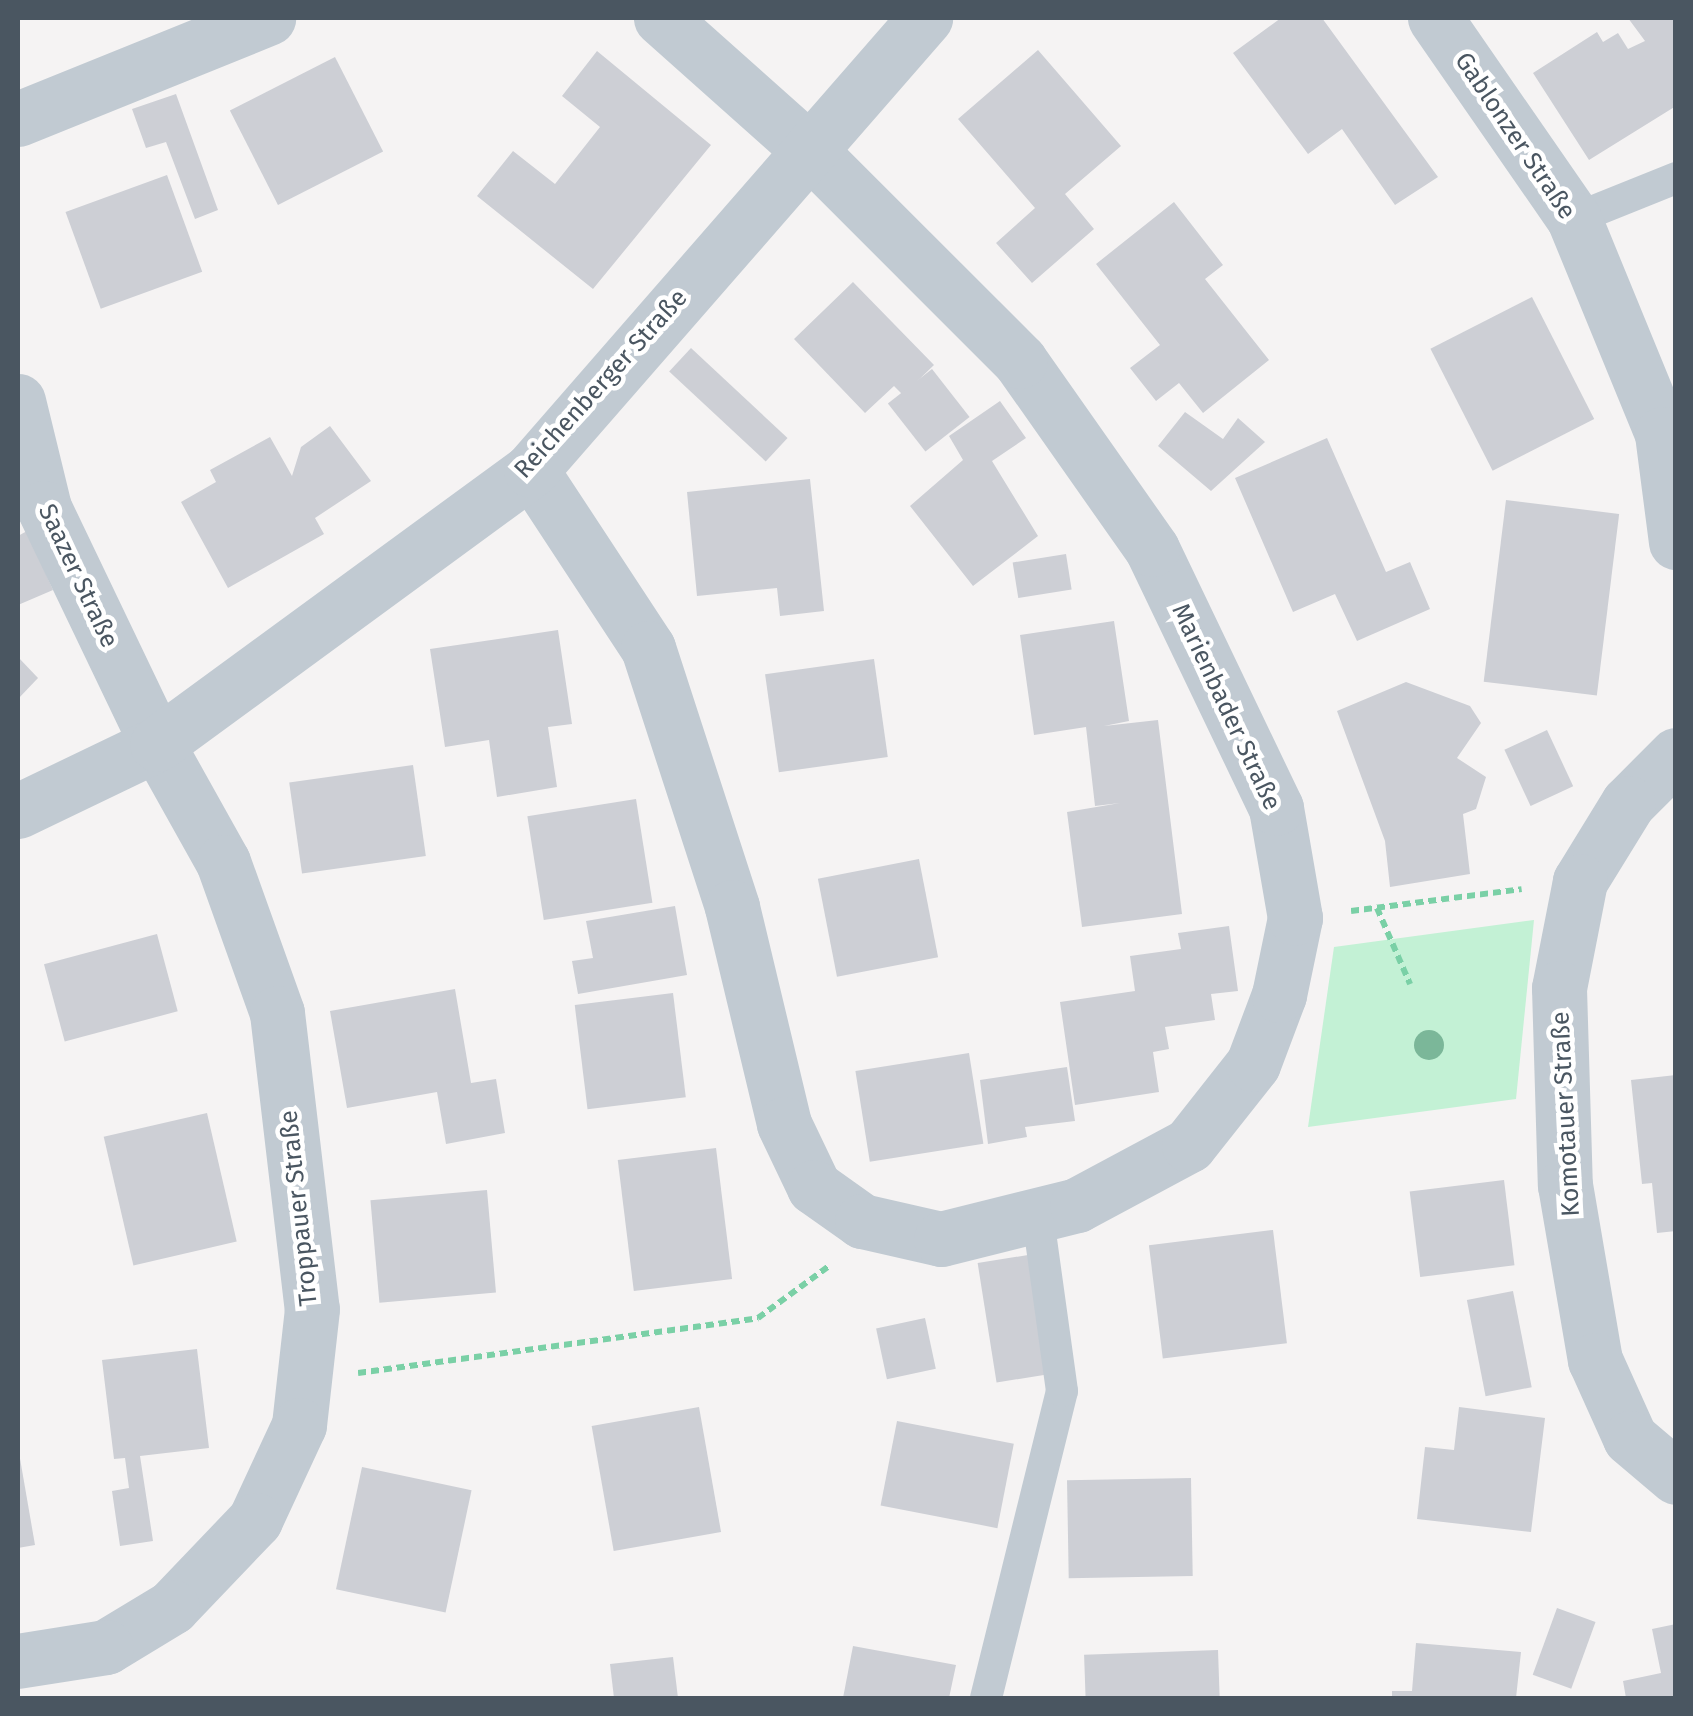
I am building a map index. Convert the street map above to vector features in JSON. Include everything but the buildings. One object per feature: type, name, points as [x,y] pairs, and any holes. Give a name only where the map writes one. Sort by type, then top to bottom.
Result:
[{"type":"street","points":[[18,118],[268,18]]},
{"type":"street","name":"Marienbader Straße","points":[[531,470],[648,648],[732,906],[784,1124],[814,1187],[862,1220],[941,1240],[1038,1219],[1077,1206],[1189,1145],[1253,1064],[1278,996],[1294,918],[1276,808],[1152,549],[1020,361],[808,149],[660,18]]},
{"type":"street","name":"Reichenberger Straße","points":[[18,812],[158,744],[531,470],[925,18]]},
{"type":"street","name":"Gablonzer Straße","points":[[1434,18],[1574,219],[1669,434],[1676,542]]},
{"type":"street","name":"Saazer Straße","points":[[18,401],[44,508],[158,744]]},
{"type":"street","name":"Troppauer Straße","points":[[18,1661],[106,1647],[172,1608],[255,1520],[299,1425],[308,1381],[312,1309],[277,1012],[223,862],[158,744]]},
{"type":"street","name":"Komotauer Straße","points":[[1676,755],[1628,803],[1580,881],[1559,988],[1565,1185],[1595,1360],[1630,1438],[1676,1477]]},
{"type":"lane","points":[[1574,219],[1676,178]]},
{"type":"lane","points":[[986,1698],[1062,1391],[1038,1219]]},
{"type":"path","points":[[1294,918],[1580,881]]},
{"type":"path","points":[[1377,908],[1410,984]]},
{"type":"path","points":[[308,1381],[758,1318],[824,1273],[862,1220]]},
{"type":"green space","points":[[1534,920],[1516,1099],[1308,1127],[1334,947]]}]
